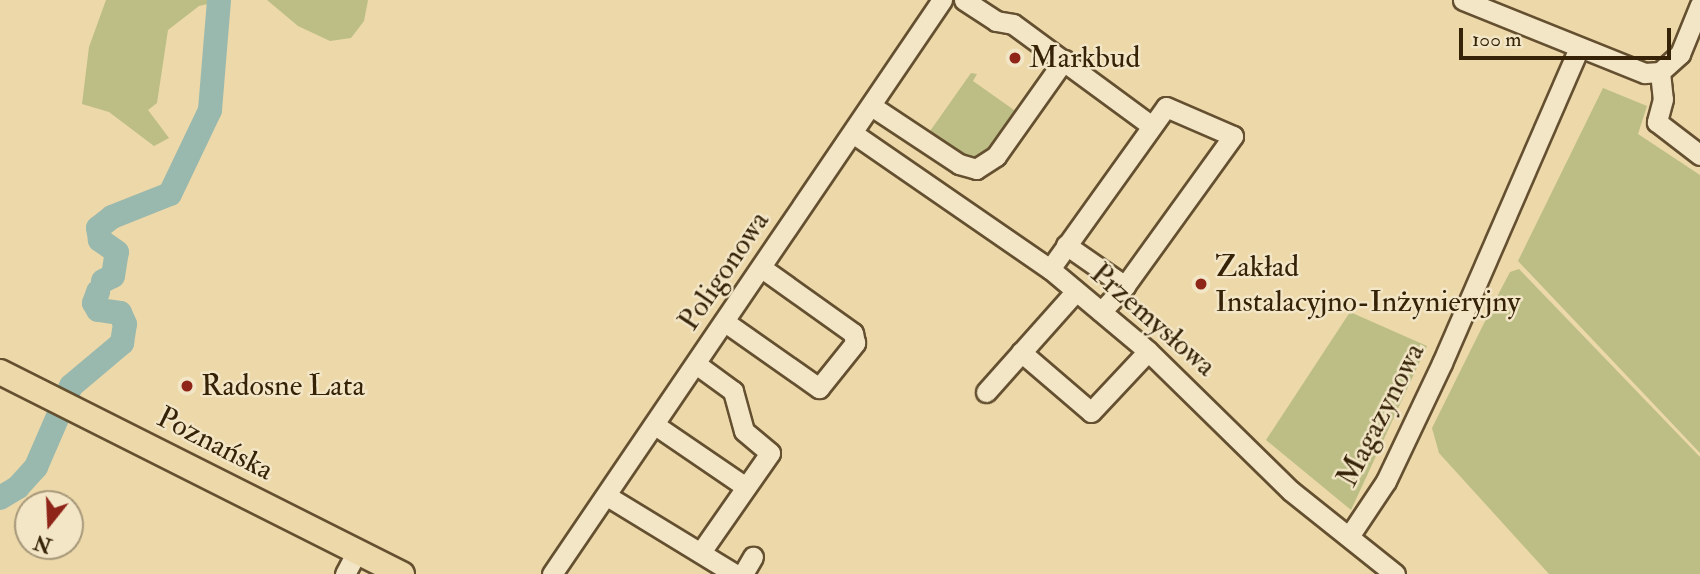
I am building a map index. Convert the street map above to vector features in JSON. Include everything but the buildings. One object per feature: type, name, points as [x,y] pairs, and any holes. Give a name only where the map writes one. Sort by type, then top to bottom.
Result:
[{"type":"main road","name":"Poznańska","points":[[0,372],[402,574]]},
{"type":"street","name":"Poligonowa","points":[[552,574],[873,107],[942,0]]},
{"type":"street","points":[[964,0],[996,21],[1013,24],[1152,126]]},
{"type":"street","points":[[1463,0],[1626,69],[1660,72],[1680,54],[1700,5]]},
{"type":"street","name":"Magazynowa","points":[[1350,535],[1386,481],[1442,363],[1578,50]]},
{"type":"street","points":[[873,107],[959,164],[976,169],[996,156],[1064,60]]},
{"type":"street","points":[[1660,72],[1663,99],[1657,122],[1700,155]]},
{"type":"street","points":[[1050,269],[1166,107],[1233,136],[1125,286],[1101,312]]},
{"type":"street","name":"Przemysłowa","points":[[853,134],[1050,269],[1148,351],[1292,491],[1350,535],[1395,574]]},
{"type":"street","points":[[1066,245],[1125,286]]},
{"type":"street","points":[[725,322],[820,388],[855,344],[853,333],[762,268]]},
{"type":"street","points":[[986,392],[1076,291]]},
{"type":"street","points":[[1021,352],[1091,412],[1148,351]]},
{"type":"street","points":[[696,364],[733,391],[744,431],[770,453],[701,552]]},
{"type":"street","points":[[655,425],[746,487]]},
{"type":"street","points":[[607,496],[736,574]]},
{"type":"street","points":[[345,574],[357,551]]},
{"type":"green space","points":[[106,0],[225,0],[199,6],[168,30],[157,103],[148,110],[169,138],[154,146],[109,112],[82,104],[89,47]]},
{"type":"green space","points":[[267,0],[368,0],[364,21],[351,38],[330,41],[298,26]]},
{"type":"green space","points":[[971,73],[977,74],[973,81],[1014,110],[1021,104],[982,161],[974,164],[928,134]]},
{"type":"green space","points":[[1603,88],[1647,106],[1638,134],[1700,175],[1700,453],[1518,261]]},
{"type":"green space","points":[[1519,269],[1700,457],[1700,574],[1549,574],[1439,453],[1432,428],[1510,272]]},
{"type":"green space","points":[[1350,312],[1427,346],[1351,510],[1266,440]]},
{"type":"waterway","points":[[103,281],[113,276],[117,252],[100,240],[98,228],[112,217],[170,194],[210,110],[219,0]]},
{"type":"waterway","points":[[0,498],[18,487],[36,467],[71,386],[122,343],[125,324],[120,313],[98,310],[94,303],[98,292]]},
{"type":"place","name":"Markbud","points":[[1015,58]]},
{"type":"place","name":"Zakład Instalacyjno-Inżynieryjny","points":[[1201,284]]},
{"type":"place","name":"Radosne Lata","points":[[187,386]]}]
